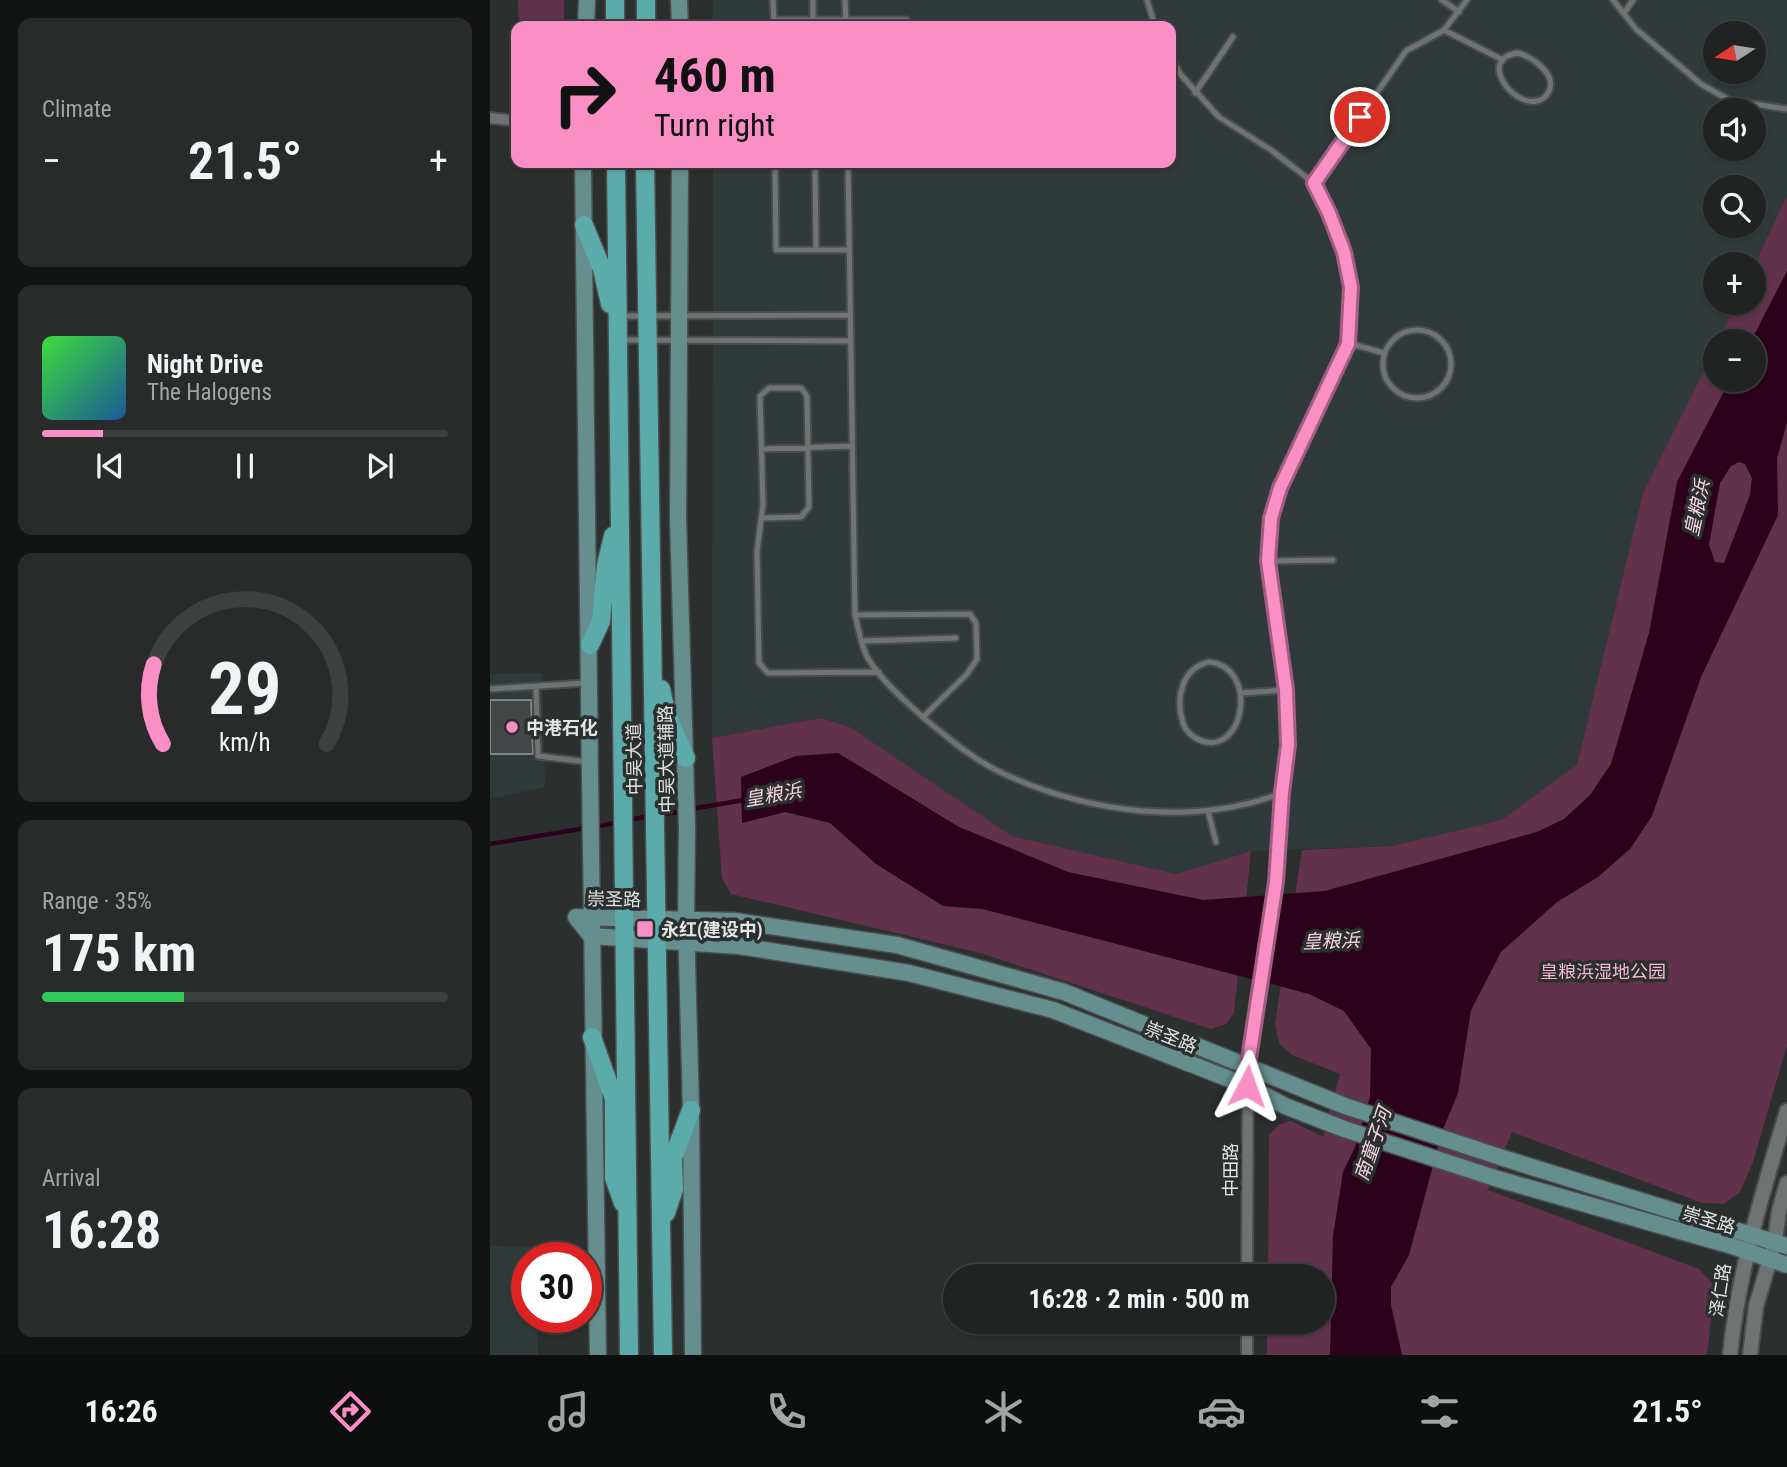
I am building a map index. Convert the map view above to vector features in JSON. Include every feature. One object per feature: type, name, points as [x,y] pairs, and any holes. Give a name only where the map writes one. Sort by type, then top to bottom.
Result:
[{"type":"main road","points":[[586,21],[587,0]]},
{"type":"main road","points":[[615,0],[615,21]]},
{"type":"main road","points":[[646,0],[646,21]]},
{"type":"main road","points":[[679,0],[680,21]]},
{"type":"main road","points":[[583,168],[590,645],[590,917],[598,1355]]},
{"type":"main road","name":"中吴大道","points":[[616,168],[629,1355]]},
{"type":"main road","name":"中吴大道","points":[[645,168],[663,1355]]},
{"type":"main road","name":"中吴大道辅路","points":[[680,168],[678,519],[686,758],[693,1355]]},
{"type":"main road","points":[[583,225],[602,269],[618,340]]},
{"type":"main road","points":[[590,645],[601,621],[606,565],[619,512]]},
{"type":"main road","points":[[653,657],[667,716],[686,758]]},
{"type":"main road","name":"崇圣路","points":[[590,917],[735,921],[897,945],[1064,992],[1345,1106],[1781,1244]]},
{"type":"main road","name":"崇圣路","points":[[591,936],[739,946],[909,973],[1053,1010],[1247,1086],[1285,1106],[1344,1129],[1498,1179],[1787,1265]]},
{"type":"main road","points":[[593,1037],[614,1099],[614,1178],[628,1217]]},
{"type":"main road","points":[[661,1230],[674,1189],[673,1158],[691,1110]]},
{"type":"street","points":[[490,118],[511,120]]},
{"type":"street","name":"中田路","points":[[1247,1264],[1248,1065]]},
{"type":"street","name":"泽仁路","points":[[1730,1355],[1735,1304],[1746,1251],[1787,1111]]},
{"type":"street","points":[[1750,1355],[1756,1306],[1770,1259],[1781,1244],[1779,1211],[1787,1183]]},
{"type":"street","points":[[1247,1334],[1247,1355]]},
{"type":"lane","points":[[773,0],[774,21]]},
{"type":"lane","points":[[813,0],[813,21]]},
{"type":"lane","points":[[845,0],[846,21]]},
{"type":"lane","points":[[1147,0],[1153,21]]},
{"type":"lane","points":[[1442,0],[1459,12]]},
{"type":"lane","points":[[1314,183],[1406,51],[1444,30],[1467,0]]},
{"type":"lane","points":[[1613,0],[1636,29],[1701,83],[1729,100],[1787,109]]},
{"type":"lane","points":[[1624,12],[1633,0]]},
{"type":"lane","points":[[887,21],[907,20]]},
{"type":"lane","points":[[1444,30],[1503,60]]},
{"type":"lane","points":[[1195,93],[1233,37]]},
{"type":"lane","points":[[1518,53],[1544,69],[1550,79],[1546,95],[1530,102],[1503,84],[1499,72],[1503,60],[1518,53]]},
{"type":"lane","points":[[1176,66],[1195,93],[1219,117],[1271,150],[1314,183],[1344,252],[1351,287],[1348,344],[1280,488],[1271,518],[1268,561],[1286,690],[1288,745],[1276,882],[1248,1065]]},
{"type":"lane","points":[[775,168],[776,250],[849,250]]},
{"type":"lane","points":[[815,168],[816,250]]},
{"type":"lane","points":[[848,168],[855,615],[868,659],[904,701],[950,740],[1001,773],[1072,799],[1124,810],[1208,811],[1263,800],[1282,793]]},
{"type":"lane","points":[[618,316],[850,315]]},
{"type":"lane","points":[[1407,331],[1429,332],[1446,346],[1450,357],[1448,379],[1432,395],[1410,398],[1399,394],[1384,376],[1384,353],[1389,343],[1407,331]]},
{"type":"lane","points":[[618,340],[850,341]]},
{"type":"lane","points":[[1348,344],[1384,353]]},
{"type":"lane","points":[[762,518],[801,517],[808,507],[807,396],[801,388],[769,388],[760,396],[762,518],[757,551],[760,663],[768,673],[879,672]]},
{"type":"lane","points":[[762,449],[852,446]]},
{"type":"lane","points":[[1268,561],[1333,560]]},
{"type":"lane","points":[[855,615],[970,614],[976,623],[976,659],[967,674],[923,717]]},
{"type":"lane","points":[[862,640],[956,638]]},
{"type":"lane","points":[[1219,663],[1227,667],[1234,674],[1240,693],[1237,725],[1225,738],[1207,742],[1191,735],[1185,727],[1182,719],[1182,687],[1191,669],[1199,664],[1219,663]]},
{"type":"lane","points":[[490,689],[590,682]]},
{"type":"lane","points":[[536,687],[538,756],[590,762]]},
{"type":"lane","points":[[1240,693],[1286,690]]},
{"type":"lane","points":[[1208,811],[1216,842]]},
{"type":"shaded area","points":[[713,0],[1787,0],[1787,195],[1761,252],[1703,252],[1703,315],[1730,315],[1724,329],[1703,329],[1703,375],[1643,493],[1578,765],[1501,820],[1392,846],[1251,851],[1176,874],[1012,836],[850,727],[821,718],[712,738],[713,168],[1176,168],[1176,21],[713,21]]},
{"type":"shaded area","points":[[542,673],[545,787],[490,799],[490,674]]},
{"type":"shaded area","points":[[490,1246],[511,1246],[511,1333],[537,1333],[538,1355],[490,1355]]},
{"type":"green space","points":[[518,0],[564,0],[564,21],[519,21]]},
{"type":"green space","name":"皇粮浜湿地公园","points":[[1787,195],[1787,1045],[1753,1162],[1740,1192],[1724,1204],[1702,1203],[1512,1132],[1488,1190],[1699,1269],[1712,1283],[1713,1302],[1707,1355],[1267,1355],[1267,1334],[1335,1334],[1335,1264],[1268,1264],[1269,1135],[1278,1125],[1291,1121],[1323,1137],[1340,1074],[1292,1055],[1279,1043],[1275,1024],[1302,850],[1392,846],[1501,820],[1577,765],[1643,493],[1703,373],[1703,392],[1766,392],[1766,329],[1724,329],[1730,315],[1766,315],[1766,252],[1761,252]]},
{"type":"green space","points":[[821,718],[850,727],[1012,836],[1176,874],[1251,851],[1234,1013],[1226,1024],[1211,1029],[980,953],[731,894],[722,878],[712,738]]},
{"type":"water","name":"南童子河","points":[[1787,271],[1787,423],[1777,458],[1778,515],[1701,677],[1652,816],[1630,849],[1598,877],[1557,902],[1501,952],[1471,1010],[1458,1093],[1442,1132],[1409,1255],[1391,1287],[1391,1305],[1402,1355],[1330,1355],[1331,1334],[1335,1334],[1333,1236],[1343,1172],[1355,1147],[1370,1097],[1371,1049],[1344,1011],[1309,994],[982,909],[943,906],[876,864],[830,823],[785,812],[742,823],[741,777],[796,756],[838,753],[959,827],[1068,872],[1203,900],[1325,891],[1537,832],[1564,819],[1590,795],[1611,764],[1649,633],[1677,482],[1724,392],[1766,392],[1766,329],[1757,329]],"holes":[[[1739,462],[1745,464],[1752,478],[1750,495],[1724,563],[1715,562],[1709,545],[1720,483],[1731,466]]]},
{"type":"building","name":"中港石化","points":[[490,700],[531,700],[533,754],[490,754]]},
{"type":"waterway","name":"皇粮浜","points":[[691,809],[744,800]]},
{"type":"waterway","name":"皇粮浜","points":[[660,815],[682,811]]},
{"type":"waterway","name":"皇粮浜","points":[[629,820],[651,816]]},
{"type":"waterway","name":"皇粮浜","points":[[594,827],[620,822]]},
{"type":"waterway","name":"皇粮浜","points":[[490,844],[586,828]]},
{"type":"place","name":"中港石化","points":[[512,727]]},
{"type":"place","name":"永红(建设中)","points":[[645,929]]},
{"type":"route","points":[[1247,1086],[1254,1018],[1276,882],[1288,745],[1286,690],[1268,561],[1271,518],[1280,488],[1348,344],[1351,287],[1344,252],[1314,183],[1360,117]]}]
